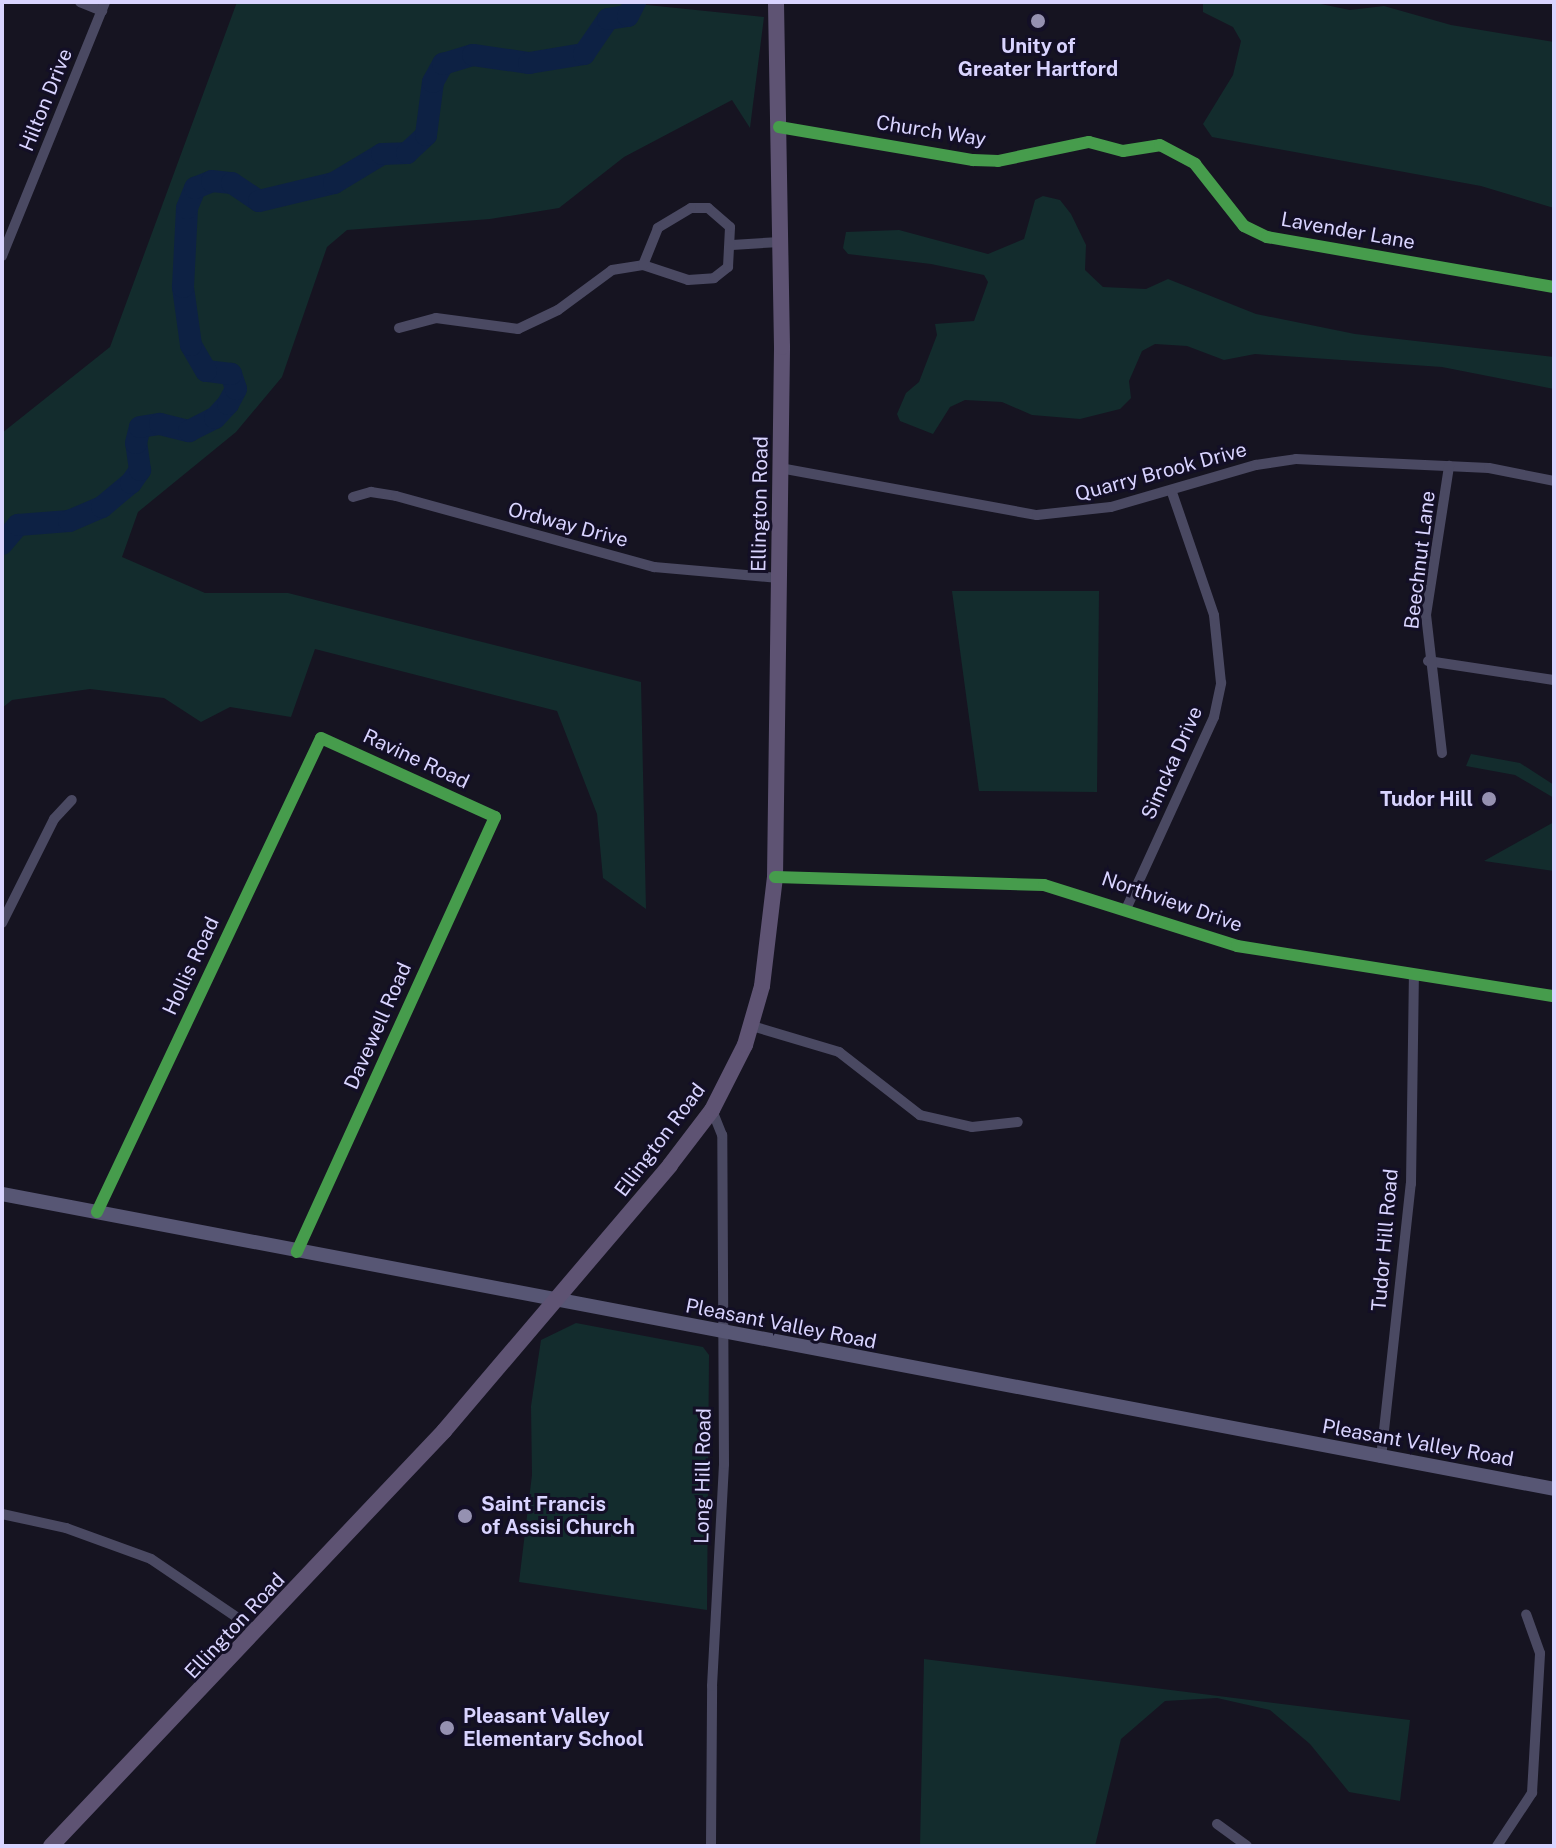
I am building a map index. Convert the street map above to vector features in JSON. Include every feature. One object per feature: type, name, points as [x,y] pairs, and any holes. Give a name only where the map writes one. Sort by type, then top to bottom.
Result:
[{"type":"main road","name":"Ellington Road","points":[[51,1846],[397,1485],[556,1301],[712,1110],[752,1026],[771,933],[775,877],[780,468],[776,2]]},
{"type":"main road","name":"Pleasant Valley Road","points":[[2,1194],[721,1334],[1554,1489]]},
{"type":"street","points":[[80,2],[103,6]]},
{"type":"street","name":"Hilton Drive","points":[[2,256],[103,6]]},
{"type":"street","name":"Church Way","points":[[779,127],[973,160],[998,161],[1089,142],[1123,151]]},
{"type":"street","name":"Lavender Lane","points":[[1123,151],[1150,144],[1174,150],[1195,164],[1244,226],[1267,237],[1554,287]]},
{"type":"street","points":[[399,328],[436,318],[518,329],[558,310],[612,270],[643,265],[688,280],[714,278],[728,267],[732,245],[730,227],[720,215],[691,208],[658,228],[643,265]]},
{"type":"street","points":[[732,245],[780,242]]},
{"type":"street","name":"Quarry Brook Drive","points":[[780,468],[1037,515],[1074,514],[1172,492],[1256,465],[1296,459],[1449,466],[1554,481]]},
{"type":"street","name":"Beechnut Lane","points":[[1442,753],[1428,661],[1426,615],[1449,466]]},
{"type":"street","name":"Ordway Drive","points":[[353,497],[371,492],[396,496],[654,567],[779,578]]},
{"type":"street","name":"Simcka Drive","points":[[1127,907],[1214,717],[1221,683],[1214,615],[1172,492]]},
{"type":"street","points":[[1428,661],[1554,680]]},
{"type":"street","name":"Ravine Road","points":[[321,738],[495,817]]},
{"type":"street","name":"Hollis Road","points":[[97,1212],[321,738]]},
{"type":"street","points":[[2,923],[54,819],[72,800]]},
{"type":"street","name":"Davewell Road","points":[[297,1252],[495,817]]},
{"type":"street","name":"Northview Drive","points":[[775,877],[1044,885],[1127,907],[1237,946],[1414,977],[1554,996]]},
{"type":"street","name":"Tudor Hill Road","points":[[1381,1458],[1411,1184],[1414,977]]},
{"type":"street","points":[[752,1026],[839,1052],[920,1115],[972,1127],[1018,1122]]},
{"type":"street","name":"Long Hill Road","points":[[711,1846],[712,1686],[723,1487],[722,1135],[712,1110]]},
{"type":"street","points":[[2,1514],[66,1528],[151,1559],[257,1631]]},
{"type":"street","points":[[1497,1846],[1532,1793],[1540,1653],[1526,1614]]},
{"type":"street","points":[[1217,1824],[1247,1846]]},
{"type":"green space","points":[[237,2],[618,2],[764,17],[750,128],[732,100],[624,157],[559,208],[490,219],[347,230],[327,247],[282,377],[236,432],[138,512],[122,557],[205,593],[288,593],[641,682],[646,909],[603,878],[597,814],[557,711],[315,649],[291,717],[230,707],[201,722],[164,698],[90,689],[12,700],[2,708],[2,433],[110,347]]},
{"type":"green space","points":[[1203,2],[1311,2],[1350,10],[1384,6],[1451,25],[1554,42],[1554,208],[1481,186],[1212,137],[1203,124],[1233,75],[1241,41],[1233,27],[1203,12]]},
{"type":"green space","points":[[1043,196],[1060,200],[1071,214],[1086,245],[1085,270],[1103,287],[1146,289],[1168,279],[1256,314],[1355,334],[1554,357],[1554,389],[1442,367],[1255,354],[1224,360],[1187,346],[1155,344],[1142,351],[1129,381],[1131,398],[1120,409],[1080,419],[1032,415],[1002,402],[965,400],[950,407],[933,434],[900,421],[897,414],[906,393],[919,382],[937,335],[935,324],[974,321],[988,282],[984,275],[931,264],[848,254],[843,248],[846,232],[899,230],[988,254],[1024,239],[1035,200]]},
{"type":"green space","points":[[952,591],[1099,591],[1097,792],[979,791]]},
{"type":"green space","points":[[1471,754],[1520,763],[1554,785],[1554,798],[1515,775],[1466,766]]},
{"type":"green space","points":[[1554,822],[1554,871],[1484,861]]},
{"type":"green space","points":[[576,1323],[703,1347],[709,1355],[707,1610],[519,1582],[532,1475],[531,1406],[541,1340]]},
{"type":"green space","points":[[924,1659],[1410,1720],[1400,1801],[1349,1792],[1310,1744],[1270,1710],[1217,1698],[1165,1701],[1121,1739],[1095,1846],[920,1846]]},
{"type":"waterway","points":[[2,544],[18,525],[69,521],[102,507],[131,483],[140,470],[136,443],[140,427],[160,424],[189,431],[215,418],[228,404],[236,389],[231,374],[206,371],[191,345],[183,287],[187,208],[195,188],[212,181],[232,183],[259,201],[334,183],[382,154],[407,153],[426,135],[433,82],[443,64],[473,55],[529,63],[584,54],[608,19],[628,16],[635,2]]},
{"type":"cycle path","points":[[779,127],[973,160],[998,161],[1089,142],[1123,151],[1160,145],[1195,164],[1244,226],[1267,237],[1554,287]]},
{"type":"cycle path","points":[[97,1212],[321,738],[495,817],[297,1252]]},
{"type":"cycle path","points":[[775,877],[1044,885],[1237,946],[1554,996]]},
{"type":"place","name":"Unity of Greater Hartford","points":[[1038,21]]},
{"type":"place","name":"Tudor Hill","points":[[1489,799]]},
{"type":"place","name":"Saint Francis of Assisi Church","points":[[465,1516]]},
{"type":"place","name":"Pleasant Valley Elementary School","points":[[447,1728]]}]
